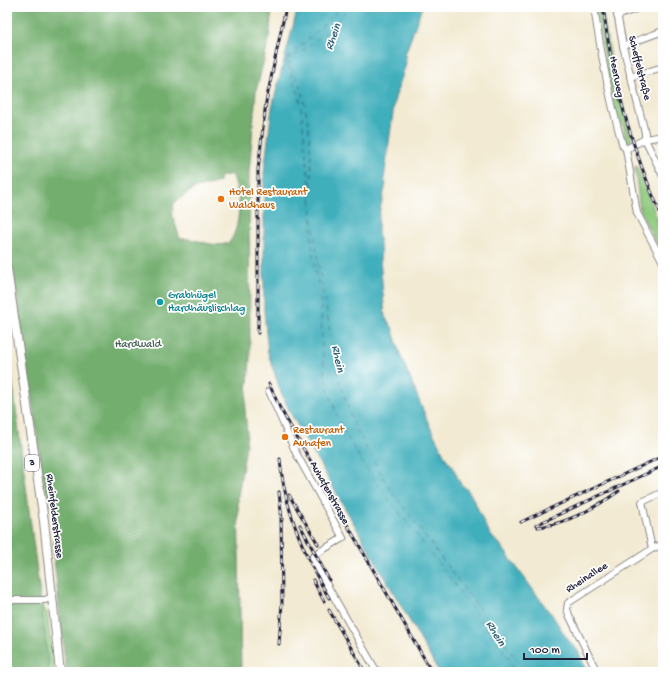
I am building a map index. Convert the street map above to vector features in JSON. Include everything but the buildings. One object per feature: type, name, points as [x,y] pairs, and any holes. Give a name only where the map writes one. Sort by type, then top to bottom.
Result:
[{"type":"main road","name":"Rheinfelderstrasse","points":[[7,269],[41,503],[56,672]]},
{"type":"main road","name":"Rheinfelderstrasse","points":[[7,293],[40,514],[60,672]]},
{"type":"street","name":"Heerweg","points":[[594,7],[605,77],[623,146],[627,148],[637,213],[663,262]]},
{"type":"street","name":"Scheffelstraße","points":[[616,7],[623,46],[645,133],[645,139],[663,176]]},
{"type":"street","points":[[617,16],[641,7]]},
{"type":"street","points":[[623,46],[663,31]]},
{"type":"street","points":[[630,77],[663,67]]},
{"type":"street","points":[[627,148],[645,139],[663,136]]},
{"type":"street","name":"Auhafenstrasse","points":[[269,391],[296,452],[343,538],[314,555],[312,559],[377,672]]},
{"type":"street","points":[[652,549],[642,502],[663,492]]},
{"type":"street","name":"Rheinallee","points":[[597,672],[569,615],[567,609],[568,603],[652,549],[663,544]]},
{"type":"street","points":[[7,600],[50,598]]},
{"type":"green space","name":"Hardwald","points":[[7,7],[272,7],[269,40],[256,91],[249,173],[250,361],[245,411],[247,432],[246,446],[238,496],[241,672],[66,672],[53,549],[56,519],[44,483],[7,228]],"holes":[[[232,174],[235,182],[239,209],[236,227],[229,243],[216,245],[180,239],[172,214],[174,203],[193,189],[219,182],[219,177]]]},
{"type":"green space","points":[[595,7],[601,7],[614,73],[632,141],[630,142],[625,139],[624,128],[615,111]]},
{"type":"green space","points":[[637,166],[663,234],[663,256],[640,209],[635,167]]},
{"type":"green space","points":[[7,339],[45,634],[49,672],[7,672]]},
{"type":"green space","points":[[41,604],[47,613],[54,672],[49,672]]},
{"type":"water","name":"Rhein","points":[[298,7],[422,7],[405,55],[406,64],[395,98],[384,179],[386,184],[378,222],[385,317],[392,327],[400,354],[430,427],[448,462],[452,465],[461,485],[471,495],[483,522],[493,538],[499,543],[551,613],[566,637],[578,651],[587,672],[439,672],[291,414],[281,393],[268,353],[264,312],[264,173],[272,107]]},
{"type":"ferry route","points":[[288,58],[342,7]]},
{"type":"ferry route","points":[[286,59],[294,56],[311,45],[329,29],[349,7]]},
{"type":"ferry route","points":[[286,60],[296,77],[303,98],[308,122],[313,257],[320,297],[323,359],[330,395],[347,436],[358,456],[384,493],[509,658],[515,672]]},
{"type":"ferry route","points":[[288,64],[300,99],[311,200]]},
{"type":"ferry route","points":[[313,219],[318,262],[338,375],[354,426],[388,486],[526,672]]},
{"type":"railway","points":[[258,333],[258,170],[266,102],[286,7]]},
{"type":"railway","points":[[603,7],[612,61],[625,115],[642,168],[663,219]]},
{"type":"railway","points":[[269,384],[280,408],[432,672]]},
{"type":"railway","points":[[521,522],[663,456]]},
{"type":"railway","points":[[280,459],[282,478],[291,514],[311,565],[329,598]]},
{"type":"railway","points":[[536,525],[663,466]]},
{"type":"railway","points":[[538,527],[570,519],[619,491]]},
{"type":"railway","points":[[279,492],[282,520]]},
{"type":"railway","points":[[289,495],[318,544]]},
{"type":"railway","points":[[279,644],[282,603],[281,515]]},
{"type":"railway","points":[[300,525],[329,580]]},
{"type":"railway","points":[[313,580],[324,601]]},
{"type":"railway","points":[[329,610],[365,672]]},
{"type":"place","name":"Hotel Restaurant Waldhaus","points":[[221,199]]},
{"type":"place","name":"Grabhügel Hardhäuslischlag","points":[[160,302]]},
{"type":"place","name":"Restaurant Auhafen","points":[[285,437]]}]
